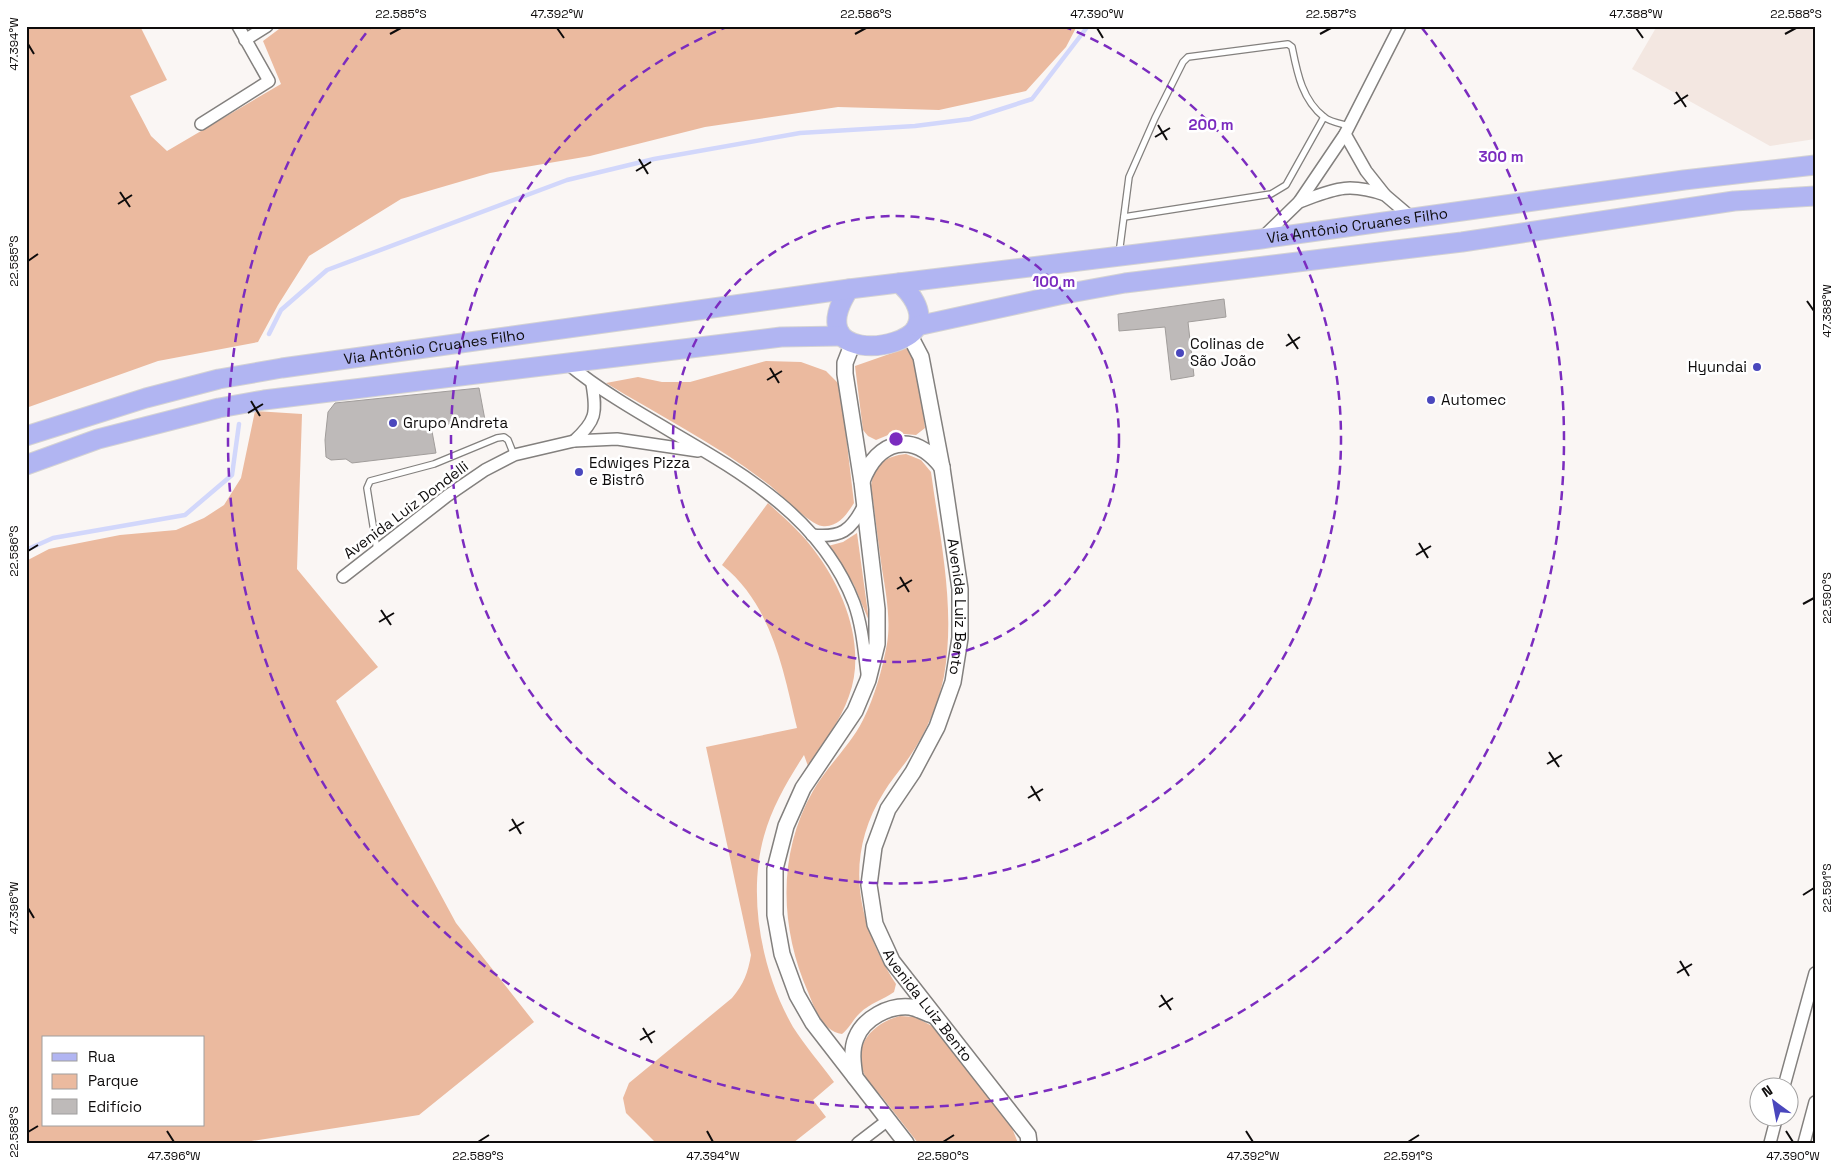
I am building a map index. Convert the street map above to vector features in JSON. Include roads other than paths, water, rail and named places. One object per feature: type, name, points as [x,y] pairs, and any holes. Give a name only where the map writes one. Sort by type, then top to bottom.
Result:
[{"type":"main road","name":"Via Antônio Cruanes Filho","points":[[899,283],[1261,239],[1684,180],[1815,165]]},
{"type":"main road","name":"Via Antônio Cruanes Filho","points":[[913,330],[1059,295],[1125,284],[1462,242],[1734,201],[1815,196]]},
{"type":"main road","points":[[899,283],[908,291],[915,302],[918,314],[913,330],[890,343],[871,346],[847,341],[837,320],[840,304],[848,289],[899,283]]},
{"type":"main road","name":"Via Antônio Cruanes Filho","points":[[26,436],[146,398],[219,378],[848,289]]},
{"type":"main road","name":"Via Antônio Cruanes Filho","points":[[26,465],[98,439],[219,408],[264,400],[781,337],[847,341]]},
{"type":"street","points":[[201,124],[269,81],[238,26]]},
{"type":"street","points":[[245,40],[266,26]]},
{"type":"street","points":[[1261,239],[1299,202],[1347,130],[1400,26]]},
{"type":"street","points":[[1347,130],[1366,171],[1385,195],[1412,218]]},
{"type":"street","points":[[1299,202],[1345,188],[1362,187],[1385,195]]},
{"type":"street","name":"Avenida Luiz Bento","points":[[913,330],[921,357],[942,468],[960,589],[960,638],[953,682],[937,726],[913,772],[888,808],[874,846],[869,885],[875,924],[892,962],[1031,1140]]},
{"type":"street","points":[[847,341],[845,374],[862,482],[877,609],[877,644],[868,680],[855,711],[803,788],[786,826],[775,869],[775,915],[780,944],[797,995],[813,1023],[905,1142]]},
{"type":"street","name":"Avenida Luiz Dondelli","points":[[568,364],[592,384],[704,452],[778,502],[812,534],[839,573],[854,602],[862,633],[868,680]]},
{"type":"street","points":[[574,440],[589,427],[595,414],[592,384]]},
{"type":"street","name":"Avenida Luiz Dondelli","points":[[343,577],[447,496],[485,470],[514,455],[574,440],[616,439],[704,452]]},
{"type":"street","points":[[862,482],[868,465],[875,456],[887,448],[902,444],[918,446],[932,455],[942,468]]},
{"type":"street","points":[[812,534],[827,536],[843,532],[856,522],[864,506]]},
{"type":"street","points":[[1787,1076],[1815,973]]},
{"type":"street","points":[[855,1077],[852,1056],[856,1038],[867,1023],[880,1013],[894,1007],[912,1007],[933,1016]]},
{"type":"street","points":[[1804,1143],[1815,1102]]},
{"type":"street","points":[[858,1143],[888,1120]]},
{"type":"street","points":[[1770,1143],[1774,1126]]},
{"type":"lane","points":[[1119,255],[1129,177],[1179,70],[1188,57],[1288,44],[1292,47],[1300,84],[1324,117],[1347,130]]},
{"type":"lane","points":[[1124,216],[1271,194],[1280,191],[1286,185],[1324,117]]},
{"type":"lane","points":[[377,550],[367,488],[370,481],[434,464],[497,438],[508,440],[514,455]]},
{"type":"waterway","points":[[269,334],[281,310],[327,270],[567,180],[654,159],[800,133],[915,126],[970,119],[1032,99],[1088,26]]},
{"type":"waterway","points":[[26,550],[53,538],[185,515],[232,475],[239,424]]},
{"type":"place","name":"Colinas de São João","points":[[1180,353]]},
{"type":"place","name":"Hyundai","points":[[1757,367]]},
{"type":"place","name":"Automec","points":[[1431,400]]},
{"type":"place","name":"Grupo Andreta","points":[[393,423]]},
{"type":"place","name":"Edwiges Pizza e Bistrô","points":[[579,472]]}]
